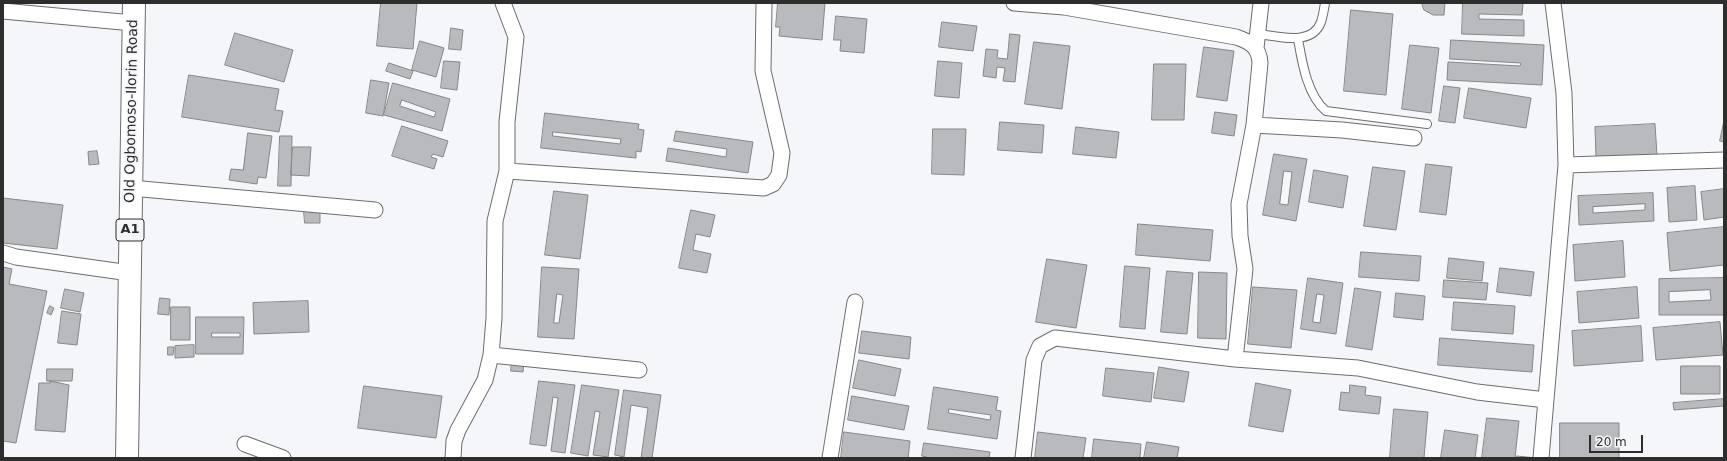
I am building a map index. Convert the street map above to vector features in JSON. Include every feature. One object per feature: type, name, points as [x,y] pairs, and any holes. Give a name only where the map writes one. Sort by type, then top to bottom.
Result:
[{"type":"highway","name":"Old Ogbomoso-Ilorin Road","points":[[127,458],[134,13]]},
{"type":"street","points":[[453,458],[454,441],[458,430],[485,380],[491,355],[494,318],[495,221],[507,171],[507,122],[516,37],[503,3]]},
{"type":"street","points":[[507,171],[764,188],[772,184],[779,175],[782,153],[763,71],[764,3]]},
{"type":"street","points":[[1014,3],[1064,7],[1236,37],[1249,41],[1257,41]]},
{"type":"street","points":[[1235,359],[1245,269],[1240,236],[1239,204],[1254,125],[1260,63],[1257,41],[1261,3]]},
{"type":"street","points":[[1541,458],[1566,164],[1564,93],[1554,3]]},
{"type":"street","points":[[3,11],[134,13]]},
{"type":"street","points":[[1254,125],[1342,130],[1414,138]]},
{"type":"street","points":[[1566,164],[1724,160]]},
{"type":"street","points":[[131,188],[375,210]]},
{"type":"street","points":[[3,253],[16,257],[130,273]]},
{"type":"street","points":[[830,458],[855,302]]},
{"type":"street","points":[[1023,458],[1034,360],[1040,346],[1055,338],[1235,359],[1358,368],[1477,392],[1546,400]]},
{"type":"street","points":[[491,355],[639,370]]},
{"type":"street","points":[[245,444],[283,458]]},
{"type":"lane","points":[[1257,41],[1298,39],[1316,30],[1321,22],[1325,3]]},
{"type":"lane","points":[[1298,39],[1310,86],[1318,104],[1326,111],[1427,124]]},
{"type":"building","points":[[381,3],[417,3],[413,49],[377,46]]},
{"type":"building","points":[[778,3],[825,3],[822,40],[779,36],[780,27],[776,27]]},
{"type":"building","points":[[1422,3],[1445,3],[1444,15],[1433,15],[1424,10]]},
{"type":"building","points":[[1463,3],[1523,3],[1522,15],[1479,14],[1479,19],[1524,20],[1524,36],[1462,34]]},
{"type":"building","points":[[1351,10],[1393,14],[1386,95],[1344,91]]},
{"type":"building","points":[[836,16],[867,19],[864,53],[840,51],[841,40],[834,40]]},
{"type":"building","points":[[942,22],[977,26],[973,51],[939,47]]},
{"type":"building","points":[[451,28],[463,30],[461,50],[449,49]]},
{"type":"building","points":[[235,33],[293,50],[284,82],[225,65]]},
{"type":"building","points":[[1010,34],[1020,35],[1015,82],[1003,81],[1005,68],[997,67],[996,78],[983,76],[986,49],[998,50],[997,58],[1007,59]]},
{"type":"building","points":[[1451,40],[1544,45],[1542,85],[1447,80],[1448,62],[1520,66],[1521,63],[1450,59]]},
{"type":"building","points":[[420,41],[444,48],[436,77],[412,70]]},
{"type":"building","points":[[1034,42],[1070,46],[1062,109],[1025,104]]},
{"type":"building","points":[[1410,45],[1439,48],[1431,113],[1402,109]]},
{"type":"building","points":[[1204,47],[1234,51],[1227,101],[1197,97]]},
{"type":"building","points":[[444,61],[460,62],[457,90],[441,88]]},
{"type":"building","points":[[938,61],[962,63],[959,98],[935,96]]},
{"type":"building","points":[[389,63],[413,71],[410,79],[386,71]]},
{"type":"building","points":[[1154,64],[1186,64],[1184,120],[1152,120]]},
{"type":"building","points":[[189,75],[279,89],[275,110],[283,111],[279,132],[182,117]]},
{"type":"building","points":[[371,80],[389,83],[383,116],[366,113]]},
{"type":"building","points":[[393,83],[450,99],[442,131],[384,115]],"holes":[[[402,100],[436,112],[434,117],[400,106]]]},
{"type":"building","points":[[1444,86],[1460,88],[1455,123],[1439,121]]},
{"type":"building","points":[[1469,88],[1531,98],[1526,128],[1464,118]]},
{"type":"building","points":[[1215,112],[1237,115],[1234,136],[1212,133]]},
{"type":"building","points":[[545,113],[639,124],[638,129],[644,130],[641,152],[636,151],[636,158],[541,148]],"holes":[[[553,132],[621,139],[620,144],[553,136]]]},
{"type":"building","points":[[1724,121],[1724,142],[1720,141]]},
{"type":"building","points":[[1000,122],[1044,125],[1042,153],[998,150]]},
{"type":"building","points":[[1655,124],[1657,155],[1596,158],[1595,127]]},
{"type":"building","points":[[402,126],[448,141],[443,157],[433,154],[431,157],[437,159],[434,169],[392,156]]},
{"type":"building","points":[[1076,127],[1119,132],[1116,158],[1073,154]]},
{"type":"building","points":[[933,129],[966,129],[964,175],[932,174]]},
{"type":"building","points":[[676,131],[753,142],[748,173],[666,161],[668,148],[726,157],[727,149],[674,141]]},
{"type":"building","points":[[248,133],[272,136],[266,178],[258,177],[257,184],[229,180],[231,169],[243,170]]},
{"type":"building","points":[[280,136],[292,136],[291,186],[278,186]]},
{"type":"building","points":[[293,147],[311,147],[309,176],[291,175]]},
{"type":"building","points":[[97,151],[99,164],[89,165],[88,152]]},
{"type":"building","points":[[1274,154],[1307,159],[1296,221],[1263,215]],"holes":[[[1284,171],[1292,172],[1288,205],[1280,204]]]},
{"type":"building","points":[[1426,164],[1452,167],[1446,215],[1420,212]]},
{"type":"building","points":[[1373,167],[1405,171],[1396,230],[1364,226]]},
{"type":"building","points":[[1314,170],[1348,176],[1343,208],[1309,202]]},
{"type":"building","points":[[1695,186],[1697,220],[1669,222],[1667,188]]},
{"type":"building","points":[[1724,189],[1724,217],[1704,220],[1701,192]]},
{"type":"building","points":[[554,191],[588,195],[580,259],[545,255]]},
{"type":"building","points":[[1653,193],[1654,221],[1579,225],[1578,196]],"holes":[[[1645,204],[1645,210],[1593,213],[1593,207]]]},
{"type":"building","points":[[3,198],[63,205],[57,249],[3,243]]},
{"type":"building","points":[[691,210],[715,215],[710,237],[696,234],[693,250],[711,254],[707,273],[679,268]]},
{"type":"building","points":[[304,211],[320,211],[320,223],[305,223]]},
{"type":"building","points":[[1138,224],[1213,230],[1210,261],[1136,255]]},
{"type":"building","points":[[1724,227],[1724,265],[1670,271],[1667,233]]},
{"type":"building","points":[[1623,241],[1625,277],[1575,281],[1573,245]]},
{"type":"building","points":[[1361,252],[1421,256],[1419,281],[1359,277]]},
{"type":"building","points":[[1449,258],[1484,262],[1482,281],[1447,278]]},
{"type":"building","points":[[1047,259],[1087,265],[1076,328],[1036,322]]},
{"type":"building","points":[[1125,266],[1150,268],[1145,329],[1120,327]]},
{"type":"building","points":[[3,267],[12,269],[9,284],[47,291],[16,443],[3,441]]},
{"type":"building","points":[[542,267],[579,269],[574,339],[538,337]],"holes":[[[557,294],[563,295],[559,323],[554,323]]]},
{"type":"building","points":[[1500,268],[1534,272],[1531,296],[1497,292]]},
{"type":"building","points":[[1167,271],[1193,273],[1187,334],[1161,332]]},
{"type":"building","points":[[1199,272],[1227,273],[1226,339],[1198,338]]},
{"type":"building","points":[[1308,278],[1343,283],[1336,334],[1301,329]],"holes":[[[1317,294],[1324,295],[1320,323],[1313,322]]]},
{"type":"building","points":[[1724,278],[1724,315],[1659,315],[1659,279]],"holes":[[[1710,290],[1711,300],[1669,302],[1669,292]]]},
{"type":"building","points":[[1444,280],[1488,283],[1486,300],[1443,297]]},
{"type":"building","points":[[1253,287],[1297,290],[1291,348],[1248,344]]},
{"type":"building","points":[[1637,287],[1639,318],[1579,323],[1577,292]]},
{"type":"building","points":[[1355,288],[1381,292],[1372,350],[1346,346]]},
{"type":"building","points":[[65,289],[84,293],[80,312],[61,308]]},
{"type":"building","points":[[1396,293],[1425,296],[1423,320],[1394,317]]},
{"type":"building","points":[[160,298],[170,299],[169,315],[158,314]]},
{"type":"building","points":[[308,301],[309,332],[254,334],[253,303]]},
{"type":"building","points":[[1454,302],[1515,306],[1513,334],[1452,330]]},
{"type":"building","points":[[50,306],[54,308],[51,315],[47,313]]},
{"type":"building","points":[[171,307],[190,307],[190,340],[171,340]]},
{"type":"building","points":[[62,311],[81,314],[77,345],[58,343]]},
{"type":"building","points":[[196,317],[244,317],[243,354],[196,354]],"holes":[[[212,333],[240,333],[240,337],[212,337]]]},
{"type":"building","points":[[1720,322],[1723,355],[1656,360],[1653,328]]},
{"type":"building","points":[[1641,326],[1643,361],[1574,366],[1572,331]]},
{"type":"building","points":[[862,331],[911,337],[909,359],[859,353]]},
{"type":"building","points":[[1440,338],[1534,345],[1532,372],[1438,365]]},
{"type":"building","points":[[194,345],[194,357],[175,358],[175,346]]},
{"type":"building","points":[[168,347],[174,347],[173,355],[168,355]]},
{"type":"building","points":[[859,360],[901,369],[895,396],[853,388]]},
{"type":"building","points":[[512,361],[524,362],[523,372],[511,371]]},
{"type":"building","points":[[1681,366],[1720,366],[1720,394],[1681,394]]},
{"type":"building","points":[[1159,367],[1189,372],[1184,402],[1154,398]]},
{"type":"building","points":[[1106,368],[1154,373],[1151,402],[1103,396]]},
{"type":"building","points":[[47,369],[73,369],[72,381],[47,381]]},
{"type":"building","points":[[50,381],[69,385],[65,432],[35,430],[39,383],[50,383]]},
{"type":"building","points":[[539,381],[575,385],[565,453],[551,451],[558,398],[553,397],[546,446],[530,444]]},
{"type":"building","points":[[1256,383],[1291,390],[1283,432],[1249,426]]},
{"type":"building","points":[[582,385],[619,390],[608,457],[593,455],[600,412],[595,411],[588,456],[571,453]]},
{"type":"building","points":[[1350,385],[1366,387],[1365,395],[1381,397],[1379,414],[1339,410],[1341,392],[1349,393]]},
{"type":"building","points":[[364,386],[442,396],[436,438],[358,428]]},
{"type":"building","points":[[934,387],[998,397],[996,410],[1001,411],[997,439],[928,429]],"holes":[[[949,409],[991,415],[990,420],[949,413]]]},
{"type":"building","points":[[624,390],[661,395],[652,458],[641,458],[648,408],[631,405],[624,457],[615,455]]},
{"type":"building","points":[[852,396],[909,406],[904,430],[848,420]]},
{"type":"building","points":[[1724,399],[1724,406],[1674,410],[1673,403]]},
{"type":"building","points":[[1394,409],[1428,412],[1424,458],[1390,458]]},
{"type":"building","points":[[1487,418],[1519,421],[1515,458],[1482,458]]},
{"type":"building","points":[[1560,423],[1619,423],[1619,458],[1560,458]]},
{"type":"building","points":[[1445,430],[1478,435],[1475,458],[1441,458]]},
{"type":"building","points":[[844,432],[910,441],[908,458],[841,458]]},
{"type":"building","points":[[1038,432],[1086,438],[1083,458],[1035,458]]},
{"type":"building","points":[[1094,439],[1141,444],[1140,458],[1092,458]]},
{"type":"building","points":[[1147,442],[1179,447],[1177,458],[1144,458]]},
{"type":"building","points":[[924,443],[990,452],[989,458],[930,458],[922,456]]},
{"type":"building","points":[[1517,456],[1536,458],[1516,458]]}]
